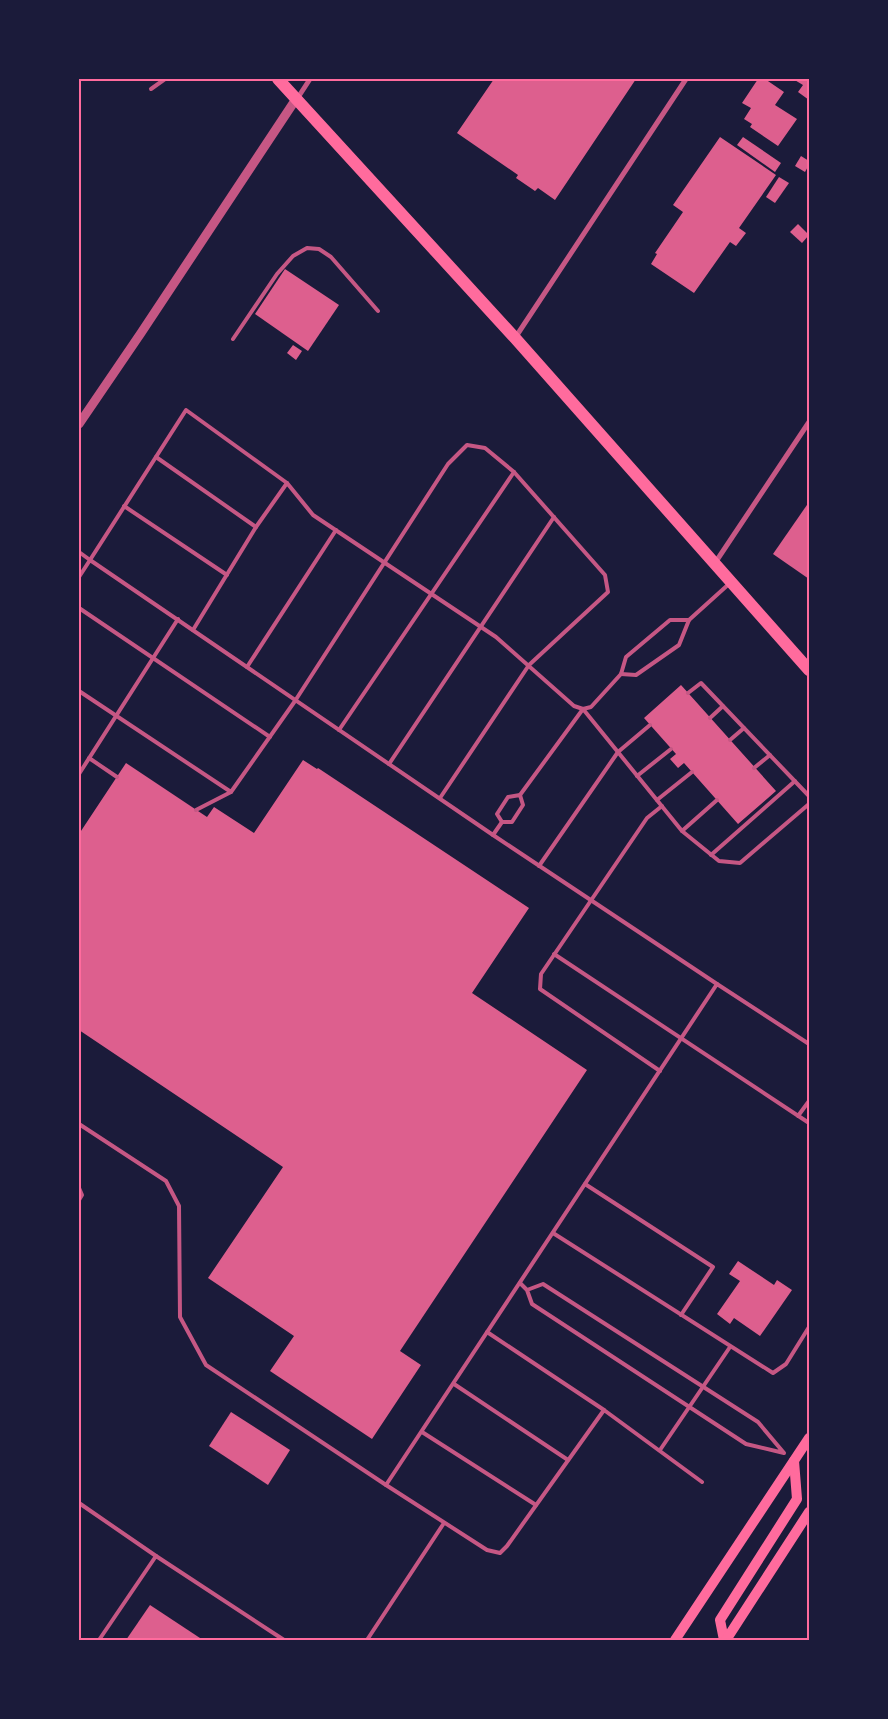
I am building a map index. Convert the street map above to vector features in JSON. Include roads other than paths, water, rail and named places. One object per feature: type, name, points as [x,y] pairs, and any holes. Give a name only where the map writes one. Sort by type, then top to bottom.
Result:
[{"type":"main road","points":[[278,79],[515,338],[809,670]]},
{"type":"main road","points":[[674,1640],[809,1438]]},
{"type":"main road","points":[[725,1640],[720,1620],[797,1499],[794,1461]]},
{"type":"main road","points":[[725,1640],[809,1512]]},
{"type":"street","points":[[79,424],[310,79]]},
{"type":"street","points":[[515,338],[686,79]]},
{"type":"street","points":[[715,563],[809,422]]},
{"type":"lane","points":[[151,89],[165,79]]},
{"type":"lane","points":[[233,339],[278,274],[293,256],[307,248],[319,249],[331,256],[378,311]]},
{"type":"lane","points":[[79,577],[186,410],[287,483],[313,515],[496,638],[574,706],[583,709],[682,831],[719,861],[740,863],[809,804]]},
{"type":"lane","points":[[196,810],[231,792],[295,701],[448,464],[467,445],[485,448],[514,472],[605,575],[608,592],[529,665],[440,798]]},
{"type":"lane","points":[[156,457],[256,527]]},
{"type":"lane","points":[[338,730],[514,472]]},
{"type":"lane","points":[[193,630],[256,527],[287,483]]},
{"type":"lane","points":[[124,506],[227,575]]},
{"type":"lane","points":[[388,764],[554,517]]},
{"type":"lane","points":[[246,667],[336,530]]},
{"type":"lane","points":[[79,552],[493,835],[809,1044]]},
{"type":"lane","points":[[620,674],[636,675],[679,645],[689,620],[731,582]]},
{"type":"lane","points":[[79,608],[270,737]]},
{"type":"lane","points":[[79,774],[178,619]]},
{"type":"lane","points":[[502,822],[497,814],[508,797],[520,795],[583,709],[591,707],[620,674],[626,657],[670,620],[689,620]]},
{"type":"lane","points":[[688,693],[701,683],[809,796]]},
{"type":"lane","points":[[79,691],[231,792]]},
{"type":"lane","points":[[710,718],[723,706]]},
{"type":"lane","points":[[539,866],[618,752],[650,725]]},
{"type":"lane","points":[[730,740],[744,728]]},
{"type":"lane","points":[[637,776],[671,749]]},
{"type":"lane","points":[[754,768],[770,755]]},
{"type":"lane","points":[[89,758],[117,777]]},
{"type":"lane","points":[[79,761],[85,765]]},
{"type":"lane","points":[[658,800],[692,772]]},
{"type":"lane","points":[[711,855],[795,781]]},
{"type":"lane","points":[[502,822],[512,822],[523,805],[520,795]]},
{"type":"lane","points":[[682,831],[717,800]]},
{"type":"lane","points":[[660,1070],[540,989],[541,974],[554,954],[647,818],[662,806]]},
{"type":"lane","points":[[493,835],[502,822]]},
{"type":"lane","points":[[554,954],[809,1123]]},
{"type":"lane","points":[[386,1485],[717,984]]},
{"type":"lane","points":[[798,1116],[809,1101]]},
{"type":"lane","points":[[79,1124],[166,1181],[178,1206],[180,1317],[206,1365],[487,1550],[500,1553],[507,1546],[604,1410]]},
{"type":"lane","points":[[585,1184],[713,1267],[681,1315]]},
{"type":"lane","points":[[79,1188],[82,1195],[79,1200]]},
{"type":"lane","points":[[552,1233],[773,1373],[786,1364],[809,1327]]},
{"type":"lane","points":[[520,1282],[527,1290],[532,1304],[746,1444],[784,1452]]},
{"type":"lane","points":[[527,1290],[543,1284],[703,1386],[758,1422],[794,1461]]},
{"type":"lane","points":[[487,1332],[604,1410],[702,1482]]},
{"type":"lane","points":[[660,1450],[730,1347]]},
{"type":"lane","points":[[454,1384],[568,1460]]},
{"type":"lane","points":[[422,1432],[536,1506]]},
{"type":"lane","points":[[79,1504],[284,1640]]},
{"type":"lane","points":[[367,1640],[444,1523]]},
{"type":"lane","points":[[99,1640],[156,1556]]}]
